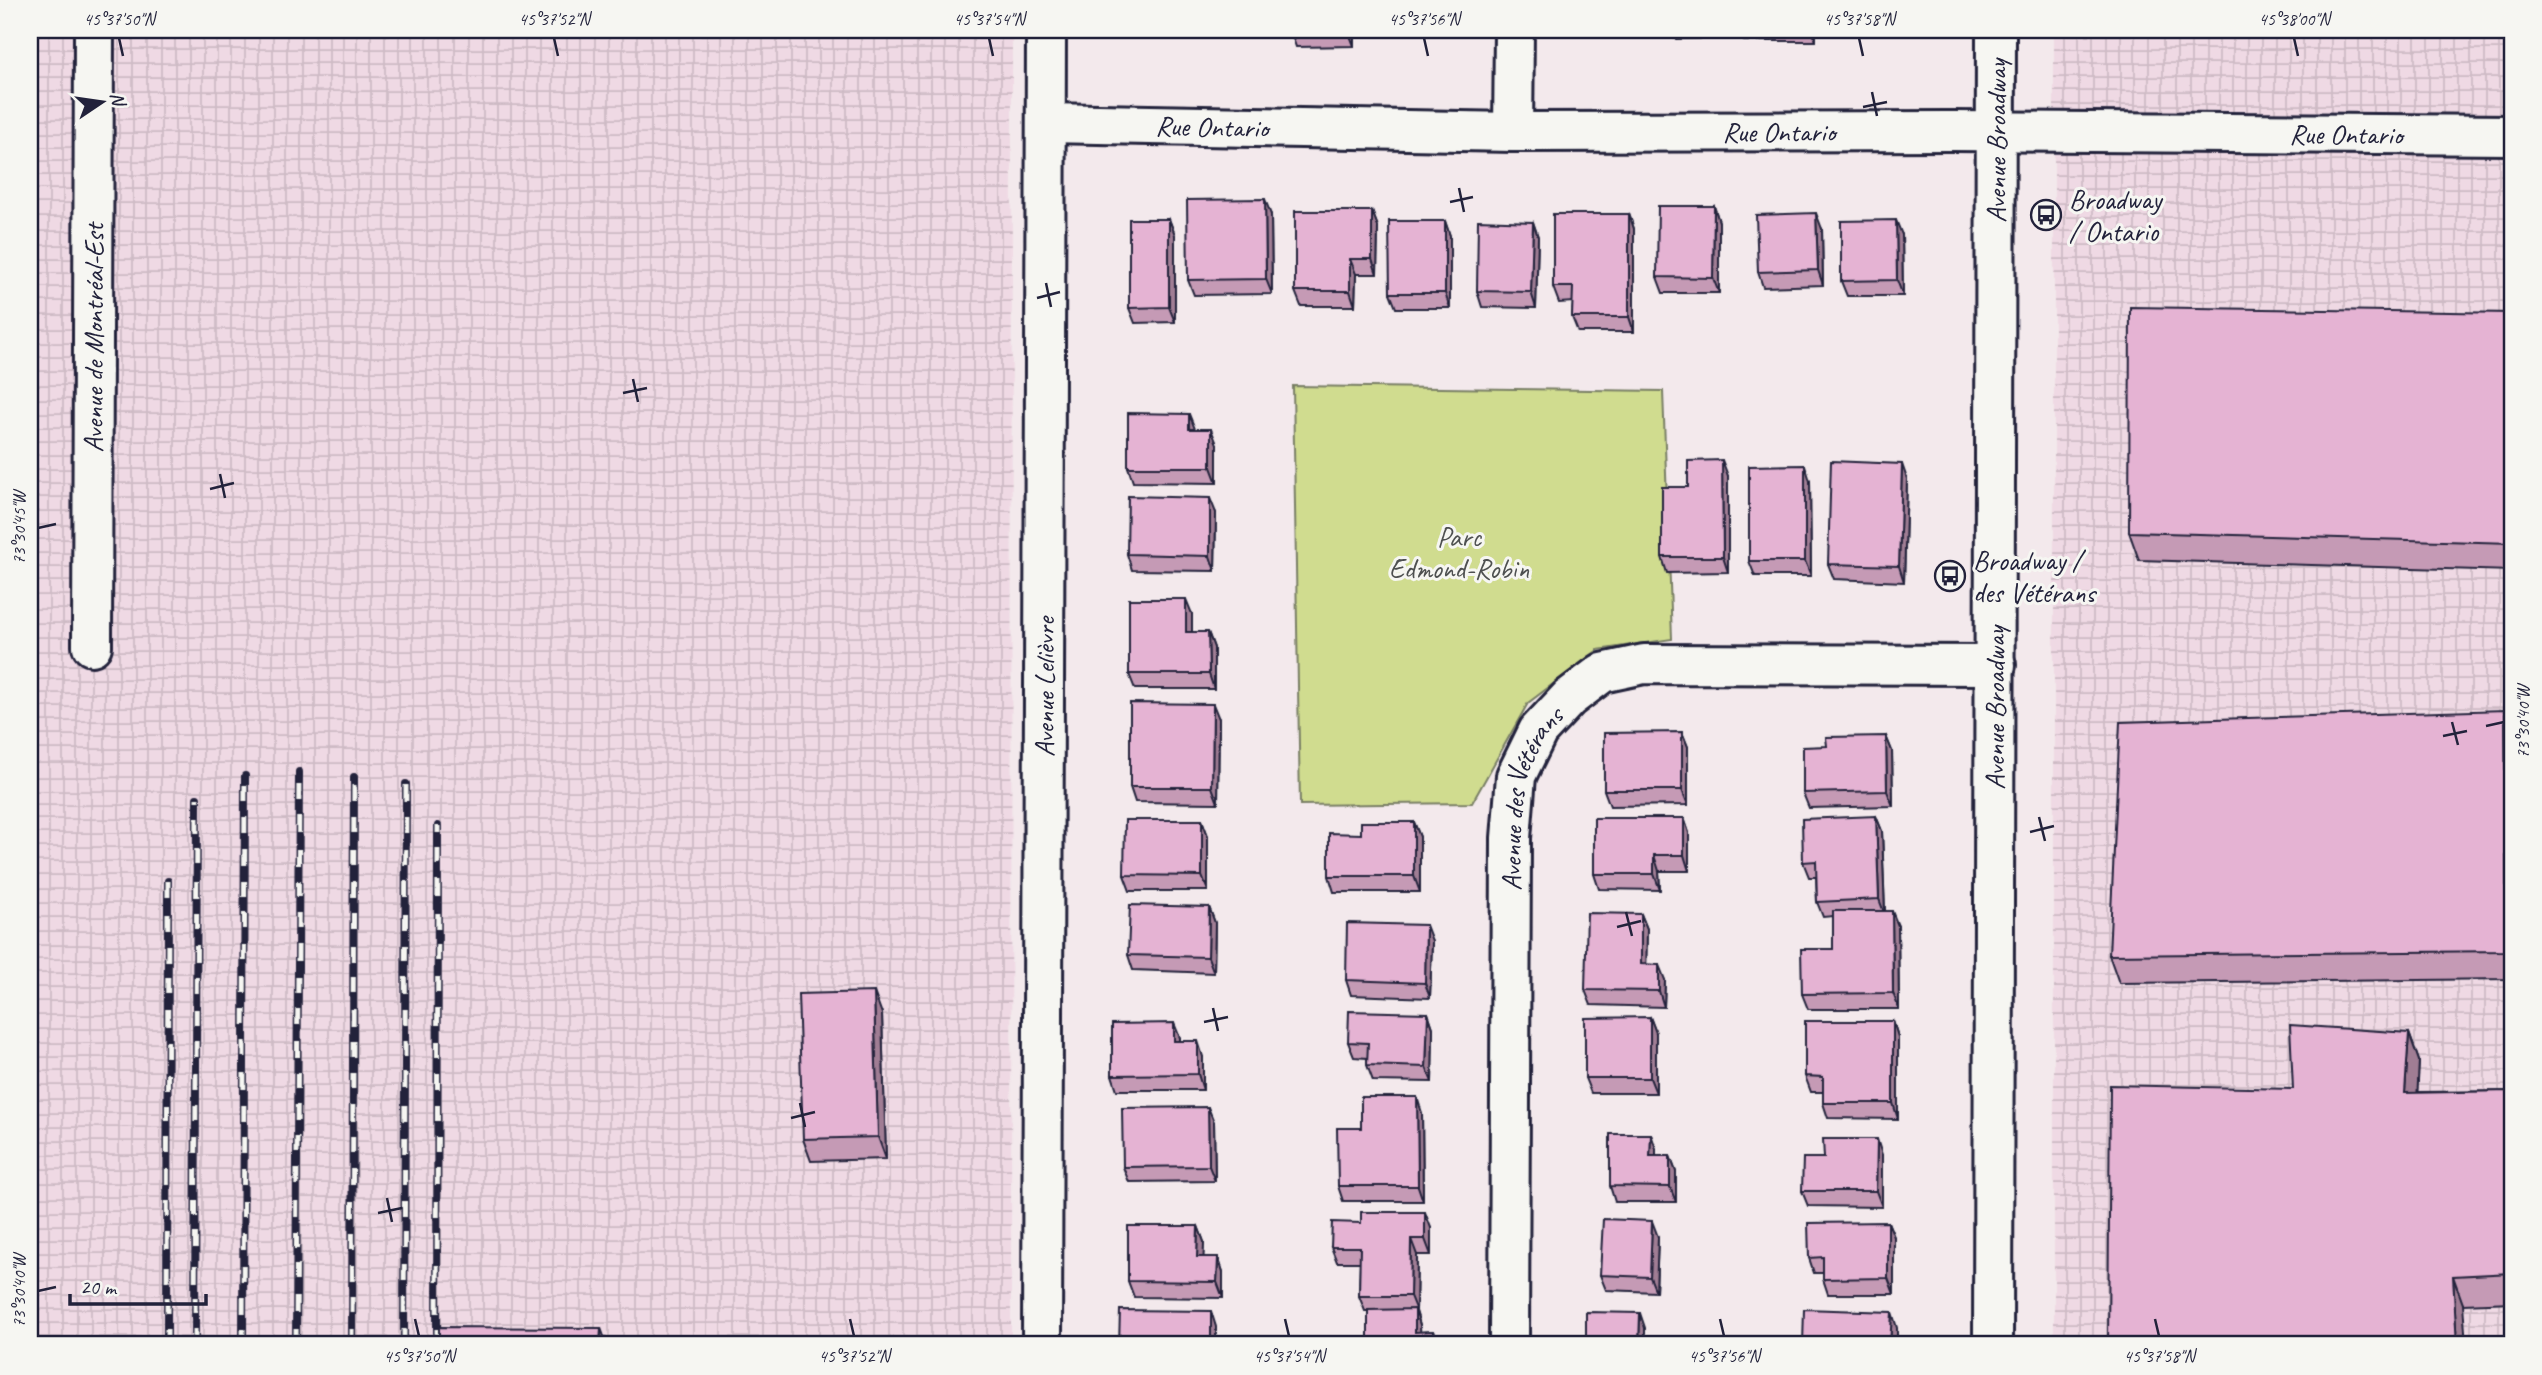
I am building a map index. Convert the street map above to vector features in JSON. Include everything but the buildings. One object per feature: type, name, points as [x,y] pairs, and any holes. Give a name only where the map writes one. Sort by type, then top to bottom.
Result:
[{"type":"street","name":"Avenue de Montréal-Est","points":[[92,646],[94,30]]},
{"type":"street","name":"Avenue Lelièvre","points":[[1042,1345],[1046,30]]},
{"type":"street","points":[[1513,132],[1514,30]]},
{"type":"street","name":"Avenue Broadway","points":[[1993,1345],[1996,30]]},
{"type":"street","name":"Rue Ontario","points":[[1046,123],[1513,132],[2512,135]]},
{"type":"street","name":"Avenue des Vétérans","points":[[1508,1345],[1511,838],[1516,776],[1538,731],[1569,698],[1602,673],[1644,664],[1996,665]]},
{"type":"shaded area","points":[[30,30],[1012,30],[1011,1345],[30,1345]]},
{"type":"shaded area","points":[[2054,30],[2512,30],[2512,1345],[2054,1345]]},
{"type":"green space","name":"Parc Edmond-Robin","points":[[1293,386],[1663,391],[1672,639],[1598,650],[1528,703],[1472,803],[1300,805]]},
{"type":"railway","points":[[296,1345],[299,772]]},
{"type":"railway","points":[[243,1345],[245,776]]},
{"type":"railway","points":[[352,1345],[354,777]]},
{"type":"railway","points":[[404,1345],[406,784]]},
{"type":"railway","points":[[195,1345],[197,798]]},
{"type":"railway","points":[[437,1345],[438,826]]},
{"type":"railway","points":[[167,1345],[168,881]]},
{"type":"place","name":"Broadway / Ontario","points":[[2046,215]]},
{"type":"place","name":"Broadway / des Vétérans","points":[[1950,576]]}]
